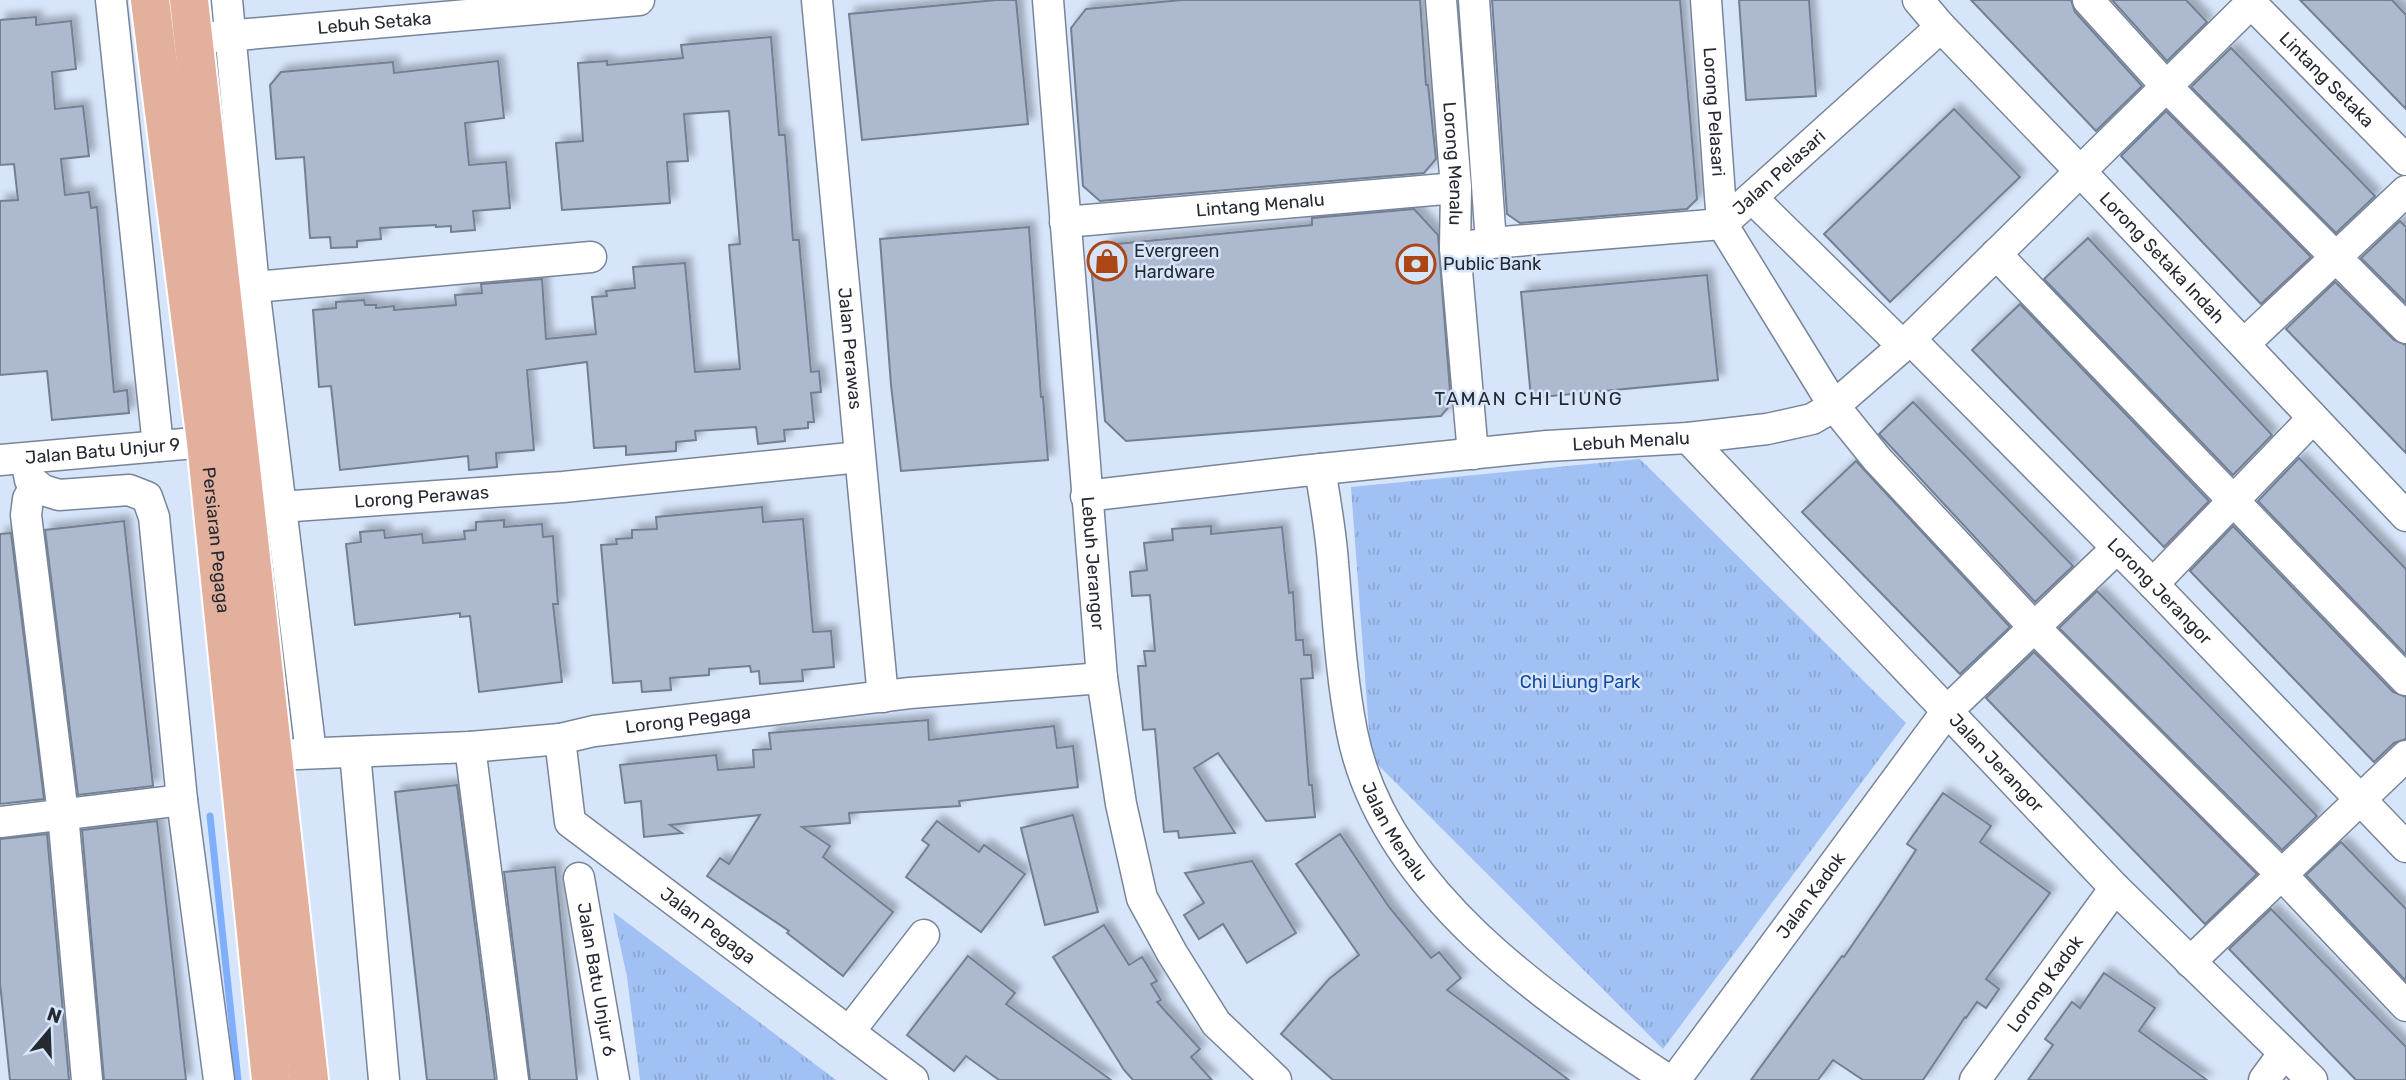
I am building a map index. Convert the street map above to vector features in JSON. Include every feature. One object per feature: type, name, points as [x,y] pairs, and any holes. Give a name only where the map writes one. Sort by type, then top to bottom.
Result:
[{"type":"main road","name":"Persiaran Pegaga","points":[[150,0],[206,442],[275,755],[271,1080]]},
{"type":"main road","name":"Persiaran Pegaga","points":[[189,0],[309,1080]]},
{"type":"street","points":[[111,0],[158,446]]},
{"type":"street","points":[[228,0],[254,287],[280,507],[275,755]]},
{"type":"street","name":"Lebuh Setaka","points":[[193,40],[548,4],[639,0]]},
{"type":"street","name":"Jalan Perawas","points":[[817,0],[883,697]]},
{"type":"street","name":"Lebuh Jerangor","points":[[1048,0],[1102,678],[1121,804],[1142,898],[1172,953],[1216,1023],[1276,1080]]},
{"type":"street","name":"Lorong Menalu","points":[[1441,0],[1456,188],[1455,248],[1473,454]]},
{"type":"street","name":"Lorong Menalu","points":[[1474,0],[1492,243]]},
{"type":"street","name":"Lorong Pelasari","points":[[1706,0],[1722,224]]},
{"type":"street","name":"Lorong Setaka Indah","points":[[1918,0],[2406,516]]},
{"type":"street","points":[[2088,0],[2166,86],[2406,328]]},
{"type":"street","name":"Lebuh Menalu","points":[[1086,496],[1547,446],[1688,439],[1812,419],[1834,406],[1906,343],[2250,2]]},
{"type":"street","name":"Lintang Setaka","points":[[2250,2],[2406,160]]},
{"type":"street","name":"Jalan Pelasari","points":[[1455,248],[1722,224],[1941,27]]},
{"type":"street","name":"Lintang Menalu","points":[[1065,222],[1456,188]]},
{"type":"street","points":[[2244,344],[2406,191]]},
{"type":"street","name":"Lorong Jerangor","points":[[1753,198],[2117,548],[2406,847]]},
{"type":"street","points":[[1722,224],[1834,406],[1877,459],[2034,627],[2282,874],[2406,1006]]},
{"type":"street","points":[[1996,254],[2406,680]]},
{"type":"street","points":[[254,287],[591,257]]},
{"type":"street","points":[[2153,584],[2313,418]]},
{"type":"street","name":"Jalan Jerangor","points":[[1688,439],[2115,888],[2312,1080]]},
{"type":"street","name":"Jalan Batu Unjur 9","points":[[21,468],[158,446],[206,442]]},
{"type":"street","name":"Lorong Perawas","points":[[280,507],[572,485],[860,457]]},
{"type":"street","points":[[21,468],[44,490],[59,495],[129,490],[147,497],[155,517],[182,800],[219,1080]]},
{"type":"street","points":[[21,468],[28,499],[26,515],[63,814],[87,1080]]},
{"type":"street","name":"Jalan Menalu","points":[[1320,469],[1334,563],[1340,645],[1353,733],[1368,786],[1398,841],[1433,893],[1523,977],[1598,1034],[1668,1080]]},
{"type":"street","name":"Jalan Kadok","points":[[1675,1080],[1947,711],[2117,548]]},
{"type":"street","name":"Lorong Pegaga","points":[[275,755],[470,747],[883,697],[1102,678]]},
{"type":"street","name":"Jalan Pegaga","points":[[560,738],[570,822],[913,1080]]},
{"type":"street","points":[[470,747],[513,1080]]},
{"type":"street","points":[[355,752],[384,1080]]},
{"type":"street","points":[[2190,962],[2406,756]]},
{"type":"street","points":[[0,822],[182,800]]},
{"type":"street","name":"Jalan Batu Unjur 6","points":[[579,878],[614,1080]]},
{"type":"street","name":"Lorong Kadok","points":[[1975,1080],[2115,888]]},
{"type":"street","points":[[849,1032],[924,935]]},
{"type":"street","points":[[2264,1080],[2283,1054]]},
{"type":"green space","name":"Chi Liung Park","points":[[1640,459],[1906,723],[1663,1049],[1371,758],[1351,487]]},
{"type":"green space","points":[[613,912],[836,1080],[640,1080],[627,977]]},
{"type":"building","points":[[1016,0],[1028,124],[862,140],[849,14]]},
{"type":"building","points":[[1182,0],[1420,0],[1426,85],[1436,159],[1424,173],[1100,201],[1083,186],[1071,28],[1086,9]]},
{"type":"building","points":[[1492,0],[1680,0],[1697,199],[1687,209],[1520,223],[1507,214]]},
{"type":"building","points":[[1739,0],[1809,0],[1816,96],[1746,100]]},
{"type":"building","points":[[1971,0],[2071,0],[2075,12],[2142,86],[2096,131]]},
{"type":"building","points":[[2112,0],[2186,0],[2207,22],[2167,61]]},
{"type":"building","points":[[2300,0],[2392,0],[2406,15],[2406,109]]},
{"type":"building","points":[[36,17],[36,25],[71,21],[76,69],[52,72],[55,109],[83,106],[89,156],[61,159],[65,195],[89,192],[91,208],[97,207],[114,392],[127,390],[129,413],[52,420],[47,371],[0,375],[0,201],[18,200],[14,164],[0,165],[0,20]]},
{"type":"building","points":[[771,37],[779,135],[785,135],[793,240],[799,240],[811,372],[819,371],[821,392],[811,393],[814,422],[808,422],[808,428],[784,430],[785,441],[758,444],[756,427],[695,431],[696,440],[676,442],[676,451],[626,455],[626,446],[594,448],[587,362],[527,370],[534,450],[496,453],[497,467],[469,470],[468,456],[340,470],[331,386],[319,387],[313,310],[336,308],[336,302],[364,300],[365,305],[376,305],[376,308],[394,306],[394,310],[456,305],[455,295],[482,293],[481,284],[542,279],[546,339],[596,334],[592,297],[607,296],[606,291],[635,288],[633,267],[685,263],[695,372],[740,369],[729,245],[740,244],[729,111],[684,114],[688,161],[667,162],[670,203],[562,210],[556,143],[583,141],[578,63],[607,61],[607,65],[683,58],[681,45]]},
{"type":"building","points":[[2231,48],[2375,196],[2336,233],[2191,87]]},
{"type":"building","points":[[498,61],[504,118],[465,123],[469,165],[506,162],[510,208],[473,211],[475,230],[451,232],[451,226],[436,225],[380,228],[381,239],[357,241],[357,247],[331,248],[330,237],[310,238],[304,157],[276,159],[270,85],[281,72],[393,62],[394,73]]},
{"type":"building","points":[[1954,109],[2020,177],[1890,302],[1824,234]]},
{"type":"building","points":[[2166,111],[2311,257],[2261,304],[2121,156]]},
{"type":"building","points":[[1414,209],[1438,235],[1451,404],[1441,416],[1126,441],[1105,421],[1091,264],[1106,245],[1312,225],[1312,218]]},
{"type":"building","points":[[2400,221],[2406,227],[2406,303],[2361,258]]},
{"type":"building","points":[[1029,227],[1048,460],[901,471],[891,385],[880,239]]},
{"type":"building","points":[[2088,238],[2272,435],[2233,475],[2044,279]]},
{"type":"building","points":[[1707,275],[1718,380],[1531,398],[1521,292]]},
{"type":"building","points":[[2335,282],[2394,340],[2406,345],[2406,453],[2286,329]]},
{"type":"building","points":[[2020,304],[2209,501],[2164,547],[1972,350]]},
{"type":"building","points":[[1913,402],[2073,566],[2035,602],[1879,434]]},
{"type":"building","points":[[2299,458],[2406,569],[2406,655],[2258,501]]},
{"type":"building","points":[[1856,461],[2010,627],[1960,674],[1802,512]]},
{"type":"building","points":[[762,507],[763,522],[803,519],[813,632],[831,631],[834,667],[802,670],[803,681],[760,684],[759,671],[751,672],[750,666],[709,669],[709,675],[670,678],[671,690],[642,692],[641,681],[613,683],[601,545],[617,544],[616,539],[632,538],[632,530],[657,529],[656,517]]},
{"type":"building","points":[[504,520],[504,527],[542,524],[543,537],[553,536],[558,604],[553,604],[562,682],[479,692],[470,616],[460,617],[460,613],[355,625],[346,544],[361,542],[360,532],[384,530],[385,538],[422,534],[423,543],[465,539],[464,531],[476,530],[476,522]]},
{"type":"building","points":[[124,521],[153,786],[78,795],[45,530]]},
{"type":"building","points":[[1211,526],[1211,534],[1282,527],[1289,593],[1293,592],[1296,640],[1303,640],[1304,655],[1311,655],[1313,678],[1301,679],[1309,785],[1312,785],[1315,817],[1266,821],[1218,753],[1194,768],[1235,833],[1179,838],[1178,831],[1164,832],[1155,729],[1143,730],[1138,666],[1146,666],[1144,651],[1155,651],[1150,595],[1132,596],[1130,572],[1147,570],[1144,543],[1173,540],[1172,529]]},
{"type":"building","points":[[2233,526],[2393,692],[2406,697],[2406,739],[2394,743],[2374,762],[2190,571]]},
{"type":"building","points":[[11,533],[44,799],[0,804],[0,534]]},
{"type":"building","points":[[2097,591],[2317,816],[2282,850],[2059,628]]},
{"type":"building","points":[[2034,652],[2257,874],[2205,924],[1986,698]]},
{"type":"building","points":[[928,720],[929,740],[1054,726],[1057,748],[1073,746],[1078,787],[959,801],[960,806],[849,813],[850,823],[802,827],[830,846],[823,857],[893,912],[843,976],[787,933],[789,931],[707,876],[720,858],[729,864],[760,815],[670,825],[682,833],[644,837],[641,801],[625,803],[620,765],[716,755],[718,770],[754,767],[753,750],[771,749],[769,733]]},
{"type":"building","points":[[457,785],[495,1080],[427,1080],[395,792]]},
{"type":"building","points":[[1943,793],[1991,826],[1980,842],[2050,893],[1986,979],[1999,989],[1986,1008],[1977,1002],[1923,1080],[1863,1080],[1833,1060],[1818,1080],[1751,1080],[1842,956],[1844,957],[1881,903],[1916,850],[1907,844]]},
{"type":"building","points":[[1073,815],[1098,912],[1045,925],[1021,828]]},
{"type":"building","points":[[157,821],[186,1080],[104,1080],[82,830]]},
{"type":"building","points":[[937,821],[979,852],[984,845],[1025,874],[981,932],[906,877],[929,845],[922,840]]},
{"type":"building","points":[[47,834],[69,1080],[10,1080],[0,983],[0,839]]},
{"type":"building","points":[[1340,834],[1389,907],[1431,958],[1439,952],[1461,978],[1447,990],[1569,1080],[1333,1080],[1281,1034],[1329,979],[1359,955],[1296,864]]},
{"type":"building","points":[[2341,842],[2406,909],[2406,981],[2306,875]]},
{"type":"building","points":[[1252,861],[1296,933],[1247,963],[1223,924],[1199,939],[1184,915],[1204,903],[1185,873]]},
{"type":"building","points":[[555,867],[577,1080],[530,1080],[504,872]]},
{"type":"building","points":[[2271,909],[2406,1047],[2406,1080],[2356,1080],[2229,949]]},
{"type":"building","points":[[1104,925],[1129,965],[1142,957],[1157,981],[1151,984],[1161,1000],[1157,1002],[1200,1049],[1191,1057],[1212,1080],[1133,1080],[1124,1070],[1053,957]]},
{"type":"building","points":[[968,956],[1015,993],[1006,1004],[1111,1080],[999,1080],[966,1056],[954,1071],[907,1035]]},
{"type":"building","points":[[2104,973],[2155,1008],[2139,1031],[2207,1080],[2028,1080],[2053,1045],[2045,1039],[2072,1002],[2080,1008]]},
{"type":"waterway","points":[[210,816],[238,1080]]},
{"type":"place","name":"Evergreen Hardware","points":[[1107,261]]},
{"type":"place","name":"Public Bank","points":[[1416,264]]},
{"type":"district","name":"TAMAN CHI LIUNG","points":[[1529,398]]}]
